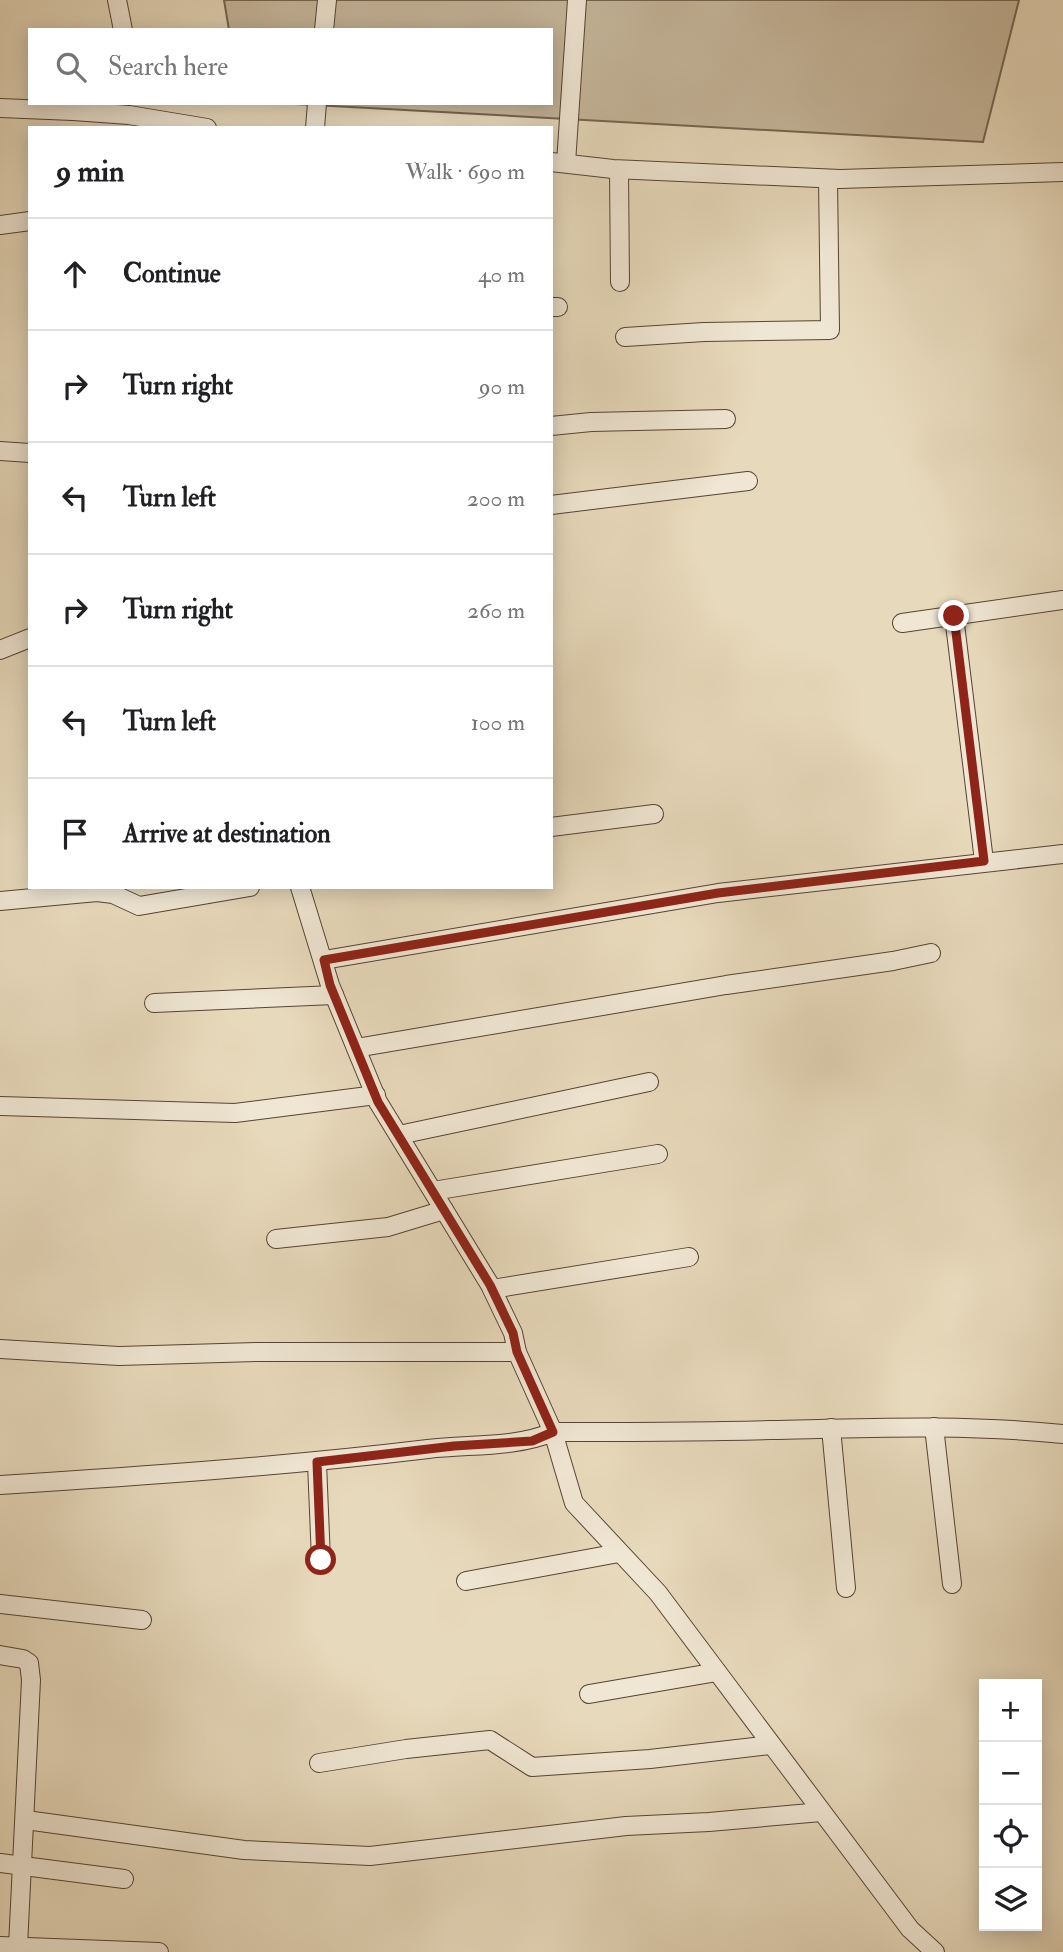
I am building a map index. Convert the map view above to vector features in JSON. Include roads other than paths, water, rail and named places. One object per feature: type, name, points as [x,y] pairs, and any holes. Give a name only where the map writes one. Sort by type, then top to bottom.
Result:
[{"type":"street","points":[[117,0],[123,28]]},
{"type":"street","points":[[324,28],[327,0]]},
{"type":"street","points":[[577,0],[558,162],[619,170],[828,179],[1063,172]]},
{"type":"street","points":[[315,126],[317,105]]},
{"type":"street","points":[[0,108],[128,115],[195,126]]},
{"type":"street","points":[[619,170],[620,282]]},
{"type":"street","points":[[625,337],[704,332],[830,330],[828,179]]},
{"type":"street","points":[[0,225],[28,221]]},
{"type":"street","points":[[553,426],[617,421],[726,419]]},
{"type":"street","points":[[0,451],[28,453]]},
{"type":"street","points":[[553,505],[748,481]]},
{"type":"street","points":[[902,623],[1063,600]]},
{"type":"street","points":[[954,616],[984,861]]},
{"type":"street","points":[[0,650],[28,639]]},
{"type":"street","points":[[553,827],[654,814]]},
{"type":"street","points":[[324,960],[718,893],[1063,854]]},
{"type":"street","points":[[0,901],[97,892],[113,894],[139,906],[238,889]]},
{"type":"street","points":[[301,889],[334,995],[376,1095],[492,1289],[553,1432],[573,1503],[658,1593],[910,1929],[935,1952]]},
{"type":"street","points":[[356,1048],[931,953]]},
{"type":"street","points":[[154,1003],[334,995]]},
{"type":"street","points":[[399,1135],[649,1082]]},
{"type":"street","points":[[0,1106],[235,1113],[376,1095]]},
{"type":"street","points":[[433,1191],[657,1154]]},
{"type":"street","points":[[276,1239],[388,1227],[444,1210]]},
{"type":"street","points":[[492,1289],[689,1257]]},
{"type":"street","points":[[0,1349],[119,1356],[258,1352],[517,1352]]},
{"type":"street","points":[[934,1427],[952,1584]]},
{"type":"street","points":[[0,1485],[317,1462],[454,1446],[532,1441],[553,1432],[934,1427],[1002,1428],[1063,1434]]},
{"type":"street","points":[[831,1428],[846,1588]]},
{"type":"street","points":[[317,1462],[321,1560]]},
{"type":"street","points":[[466,1581],[619,1553]]},
{"type":"street","points":[[0,1604],[142,1620]]},
{"type":"street","points":[[0,1655],[23,1659],[29,1663],[31,1680],[23,1867],[9,1946],[43,1950],[159,1952]]},
{"type":"street","points":[[589,1694],[717,1672]]},
{"type":"street","points":[[319,1763],[405,1749],[490,1740],[532,1767],[650,1759],[770,1745]]},
{"type":"street","points":[[26,1820],[244,1850],[369,1856],[626,1826],[821,1812]]},
{"type":"street","points":[[0,1864],[124,1879]]}]
